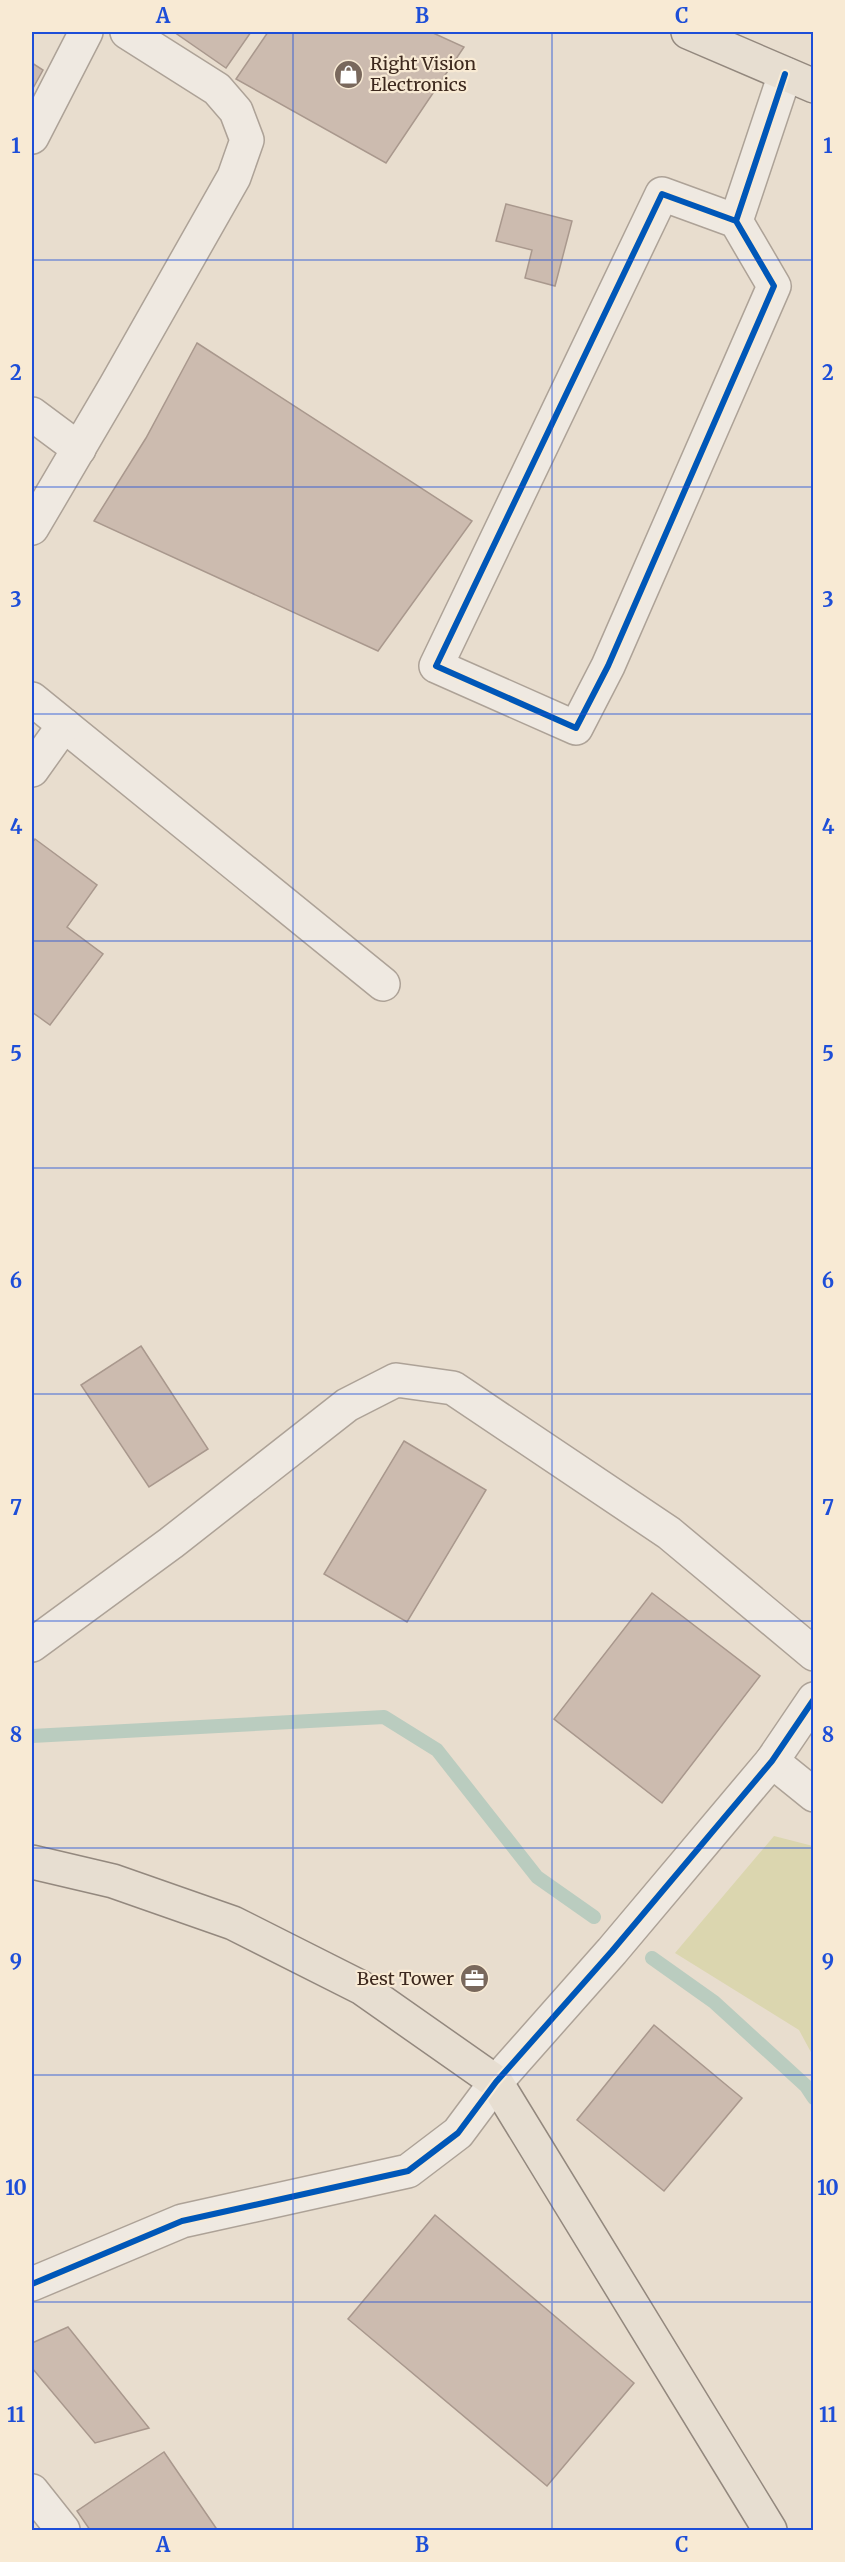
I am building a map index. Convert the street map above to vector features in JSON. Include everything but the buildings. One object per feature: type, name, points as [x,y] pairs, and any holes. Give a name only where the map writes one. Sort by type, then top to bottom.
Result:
[{"type":"main road","points":[[688,32],[799,80]]},
{"type":"main road","points":[[32,1863],[113,1881],[233,1923],[362,1988],[496,2082],[770,2530]]},
{"type":"street","points":[[32,137],[86,32]]},
{"type":"street","points":[[32,528],[234,177],[247,140],[236,111],[217,89],[127,32]]},
{"type":"street","points":[[736,221],[799,80]]},
{"type":"street","points":[[662,194],[736,221],[774,286],[608,666],[576,728],[436,666],[662,194]]},
{"type":"street","points":[[32,414],[79,448]]},
{"type":"street","points":[[32,699],[382,984]]},
{"type":"street","points":[[32,770],[64,725]]},
{"type":"street","points":[[32,1645],[171,1543],[346,1405],[396,1380],[453,1388],[669,1533],[813,1654]]},
{"type":"street","points":[[32,2284],[182,2221],[408,2171],[458,2133],[496,2082],[612,1951],[772,1761],[813,1699]]},
{"type":"street","points":[[772,1761],[813,1796]]},
{"type":"street","points":[[32,2491],[63,2530]]},
{"type":"shaded area","points":[[774,1836],[813,1846],[813,2056],[799,2030],[675,1953]]},
{"type":"waterway","points":[[32,1736],[384,1717],[437,1750],[537,1877],[594,1917]]},
{"type":"waterway","points":[[652,1958],[714,2002],[806,2086],[814,2098]]},
{"type":"cycle path","points":[[736,221],[662,194],[436,666],[576,728],[608,666],[774,286],[736,221],[785,74]]},
{"type":"cycle path","points":[[32,2284],[182,2221],[408,2171],[458,2133],[496,2082],[612,1951],[772,1761],[814,1699]]},
{"type":"place","name":"Right Vision Electronics","points":[[349,74]]},
{"type":"place","name":"Best Tower","points":[[475,1979]]}]
